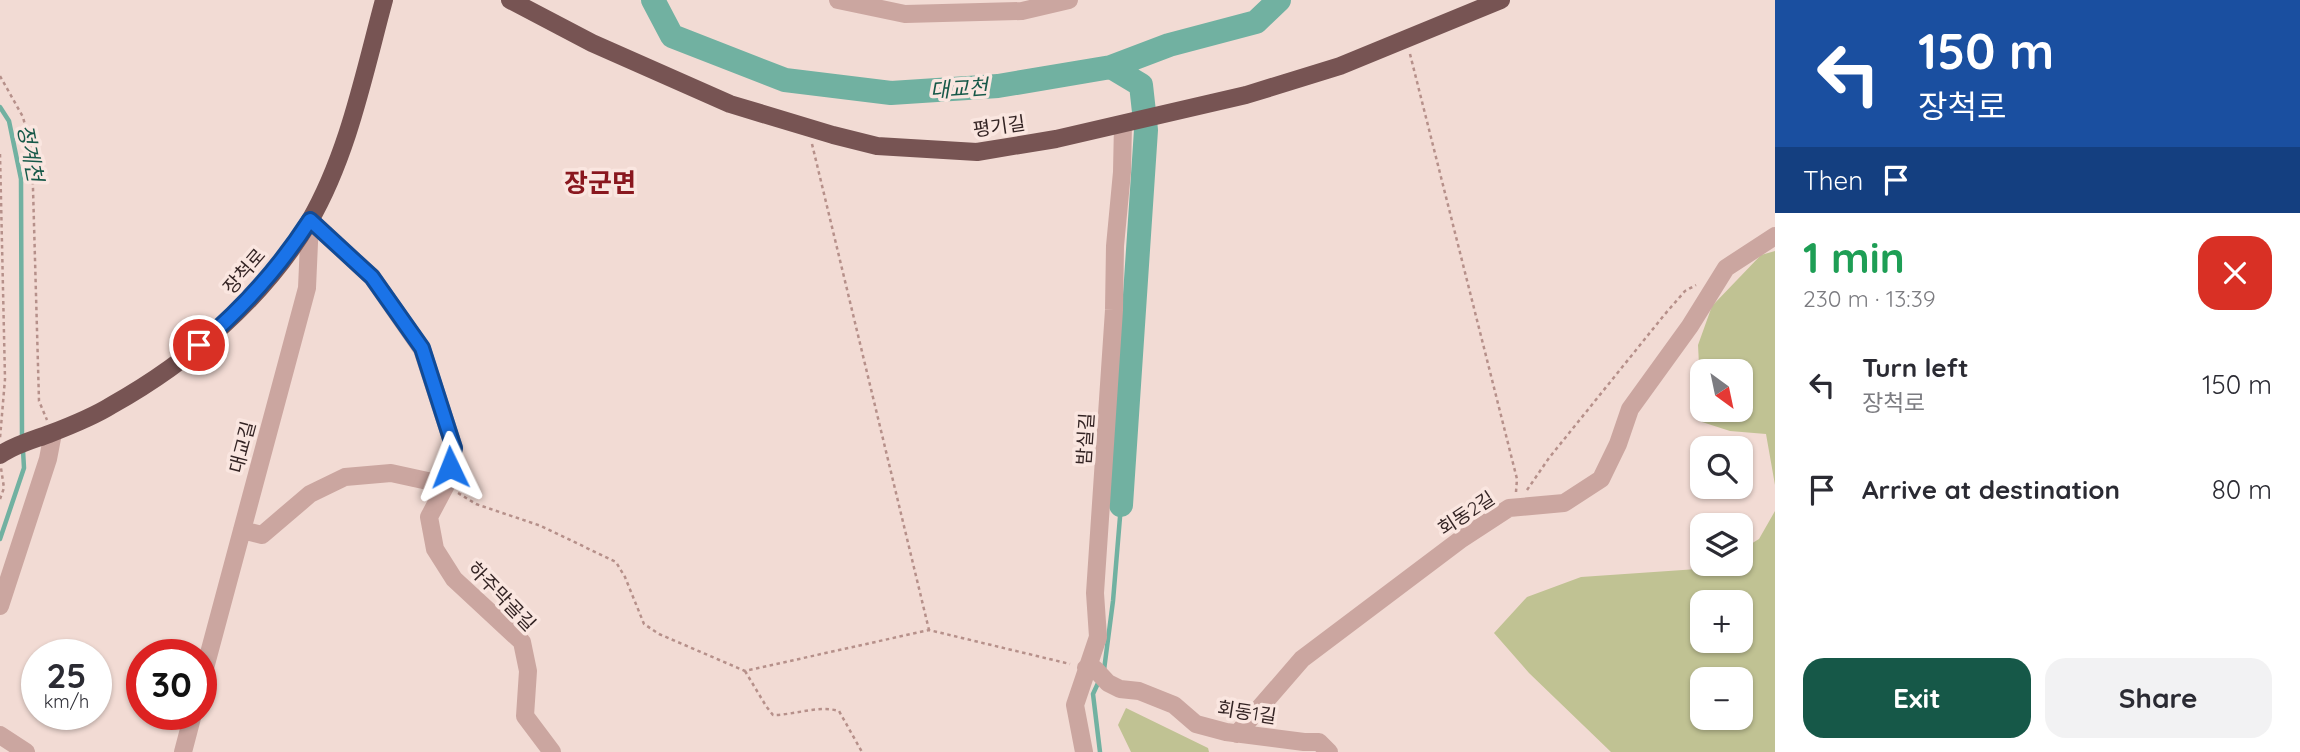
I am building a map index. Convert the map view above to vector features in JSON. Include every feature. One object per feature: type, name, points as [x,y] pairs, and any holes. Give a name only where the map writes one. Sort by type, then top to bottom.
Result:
[{"type":"main road","name":"장척로","points":[[2,452],[111,406],[208,338],[259,288],[291,249],[310,220],[328,180],[346,134],[384,0]]},
{"type":"main road","name":"평기길","points":[[510,0],[592,43],[730,103],[877,146],[978,152],[1138,121],[1246,95],[1340,66],[1501,0]]},
{"type":"street","points":[[838,0],[905,14],[1022,11],[1069,0]]},
{"type":"street","name":"밤실길","points":[[1084,752],[1075,705],[1090,668],[1098,637],[1095,593],[1114,310],[1115,246],[1122,172],[1138,121]]},
{"type":"street","name":"하주막골길","points":[[310,220],[372,277],[422,348],[454,448],[446,485],[429,517],[435,549],[454,579],[522,642],[528,671],[525,716],[552,752]]},
{"type":"street","name":"대교길","points":[[213,639],[307,288],[310,220]]},
{"type":"street","name":"회동2길","points":[[1237,734],[1302,659],[1460,540],[1509,508],[1564,503],[1601,479],[1618,444],[1630,409],[1690,326],[1726,268],[1775,236]]},
{"type":"street","points":[[0,606],[48,459],[46,435]]},
{"type":"street","points":[[242,530],[262,535],[310,494],[345,477],[391,472],[446,485]]},
{"type":"street","name":"회동1길","points":[[1090,668],[1120,689],[1139,691],[1174,705],[1196,724],[1237,734],[1319,742],[1329,752]]},
{"type":"street","points":[[183,752],[189,730]]},
{"type":"street","points":[[0,735],[26,752]]},
{"type":"path","points":[[1406,39],[1517,479],[1514,508]]},
{"type":"path","points":[[0,76],[23,117],[32,153],[39,401],[46,435]]},
{"type":"path","points":[[808,128],[929,630]]},
{"type":"path","points":[[0,154],[5,379],[2,452],[4,488],[0,499]]},
{"type":"path","points":[[1514,508],[1549,458],[1685,291],[1726,268]]},
{"type":"path","points":[[446,485],[476,504],[541,526],[616,562],[644,624],[659,634],[746,671],[929,630],[1090,668]]},
{"type":"path","points":[[746,671],[774,715],[791,715],[828,708],[839,711],[862,752]]},
{"type":"green space","points":[[1775,251],[1775,485],[1766,434],[1730,431],[1702,422],[1754,422],[1754,359],[1699,359],[1698,345],[1712,306],[1761,255]]},
{"type":"green space","points":[[1775,511],[1775,752],[1611,752],[1529,673],[1494,633],[1527,597],[1581,577],[1690,570],[1690,576],[1753,576],[1753,543],[1759,539]]},
{"type":"green space","points":[[1126,708],[1208,748],[1209,752],[1131,752],[1118,725]]},
{"type":"waterway","name":"대교천","points":[[653,0],[672,36],[785,80],[891,93],[998,86],[1111,67],[1169,45],[1256,22],[1279,0]]},
{"type":"waterway","points":[[1111,67],[1141,85],[1146,130],[1121,505]]},
{"type":"waterway","name":"정계천","points":[[0,107],[9,121],[21,179],[22,437]]},
{"type":"waterway","name":"정계천","points":[[0,539],[24,468],[23,450]]},
{"type":"waterway","points":[[1104,670],[1121,505]]},
{"type":"waterway","points":[[1099,681],[1093,694],[1100,752]]},
{"type":"district","name":"장군면","points":[[600,183]]},
{"type":"route","points":[[199,345],[225,324],[259,288],[291,249],[310,220],[372,277],[422,348],[454,448],[450,467]]}]
